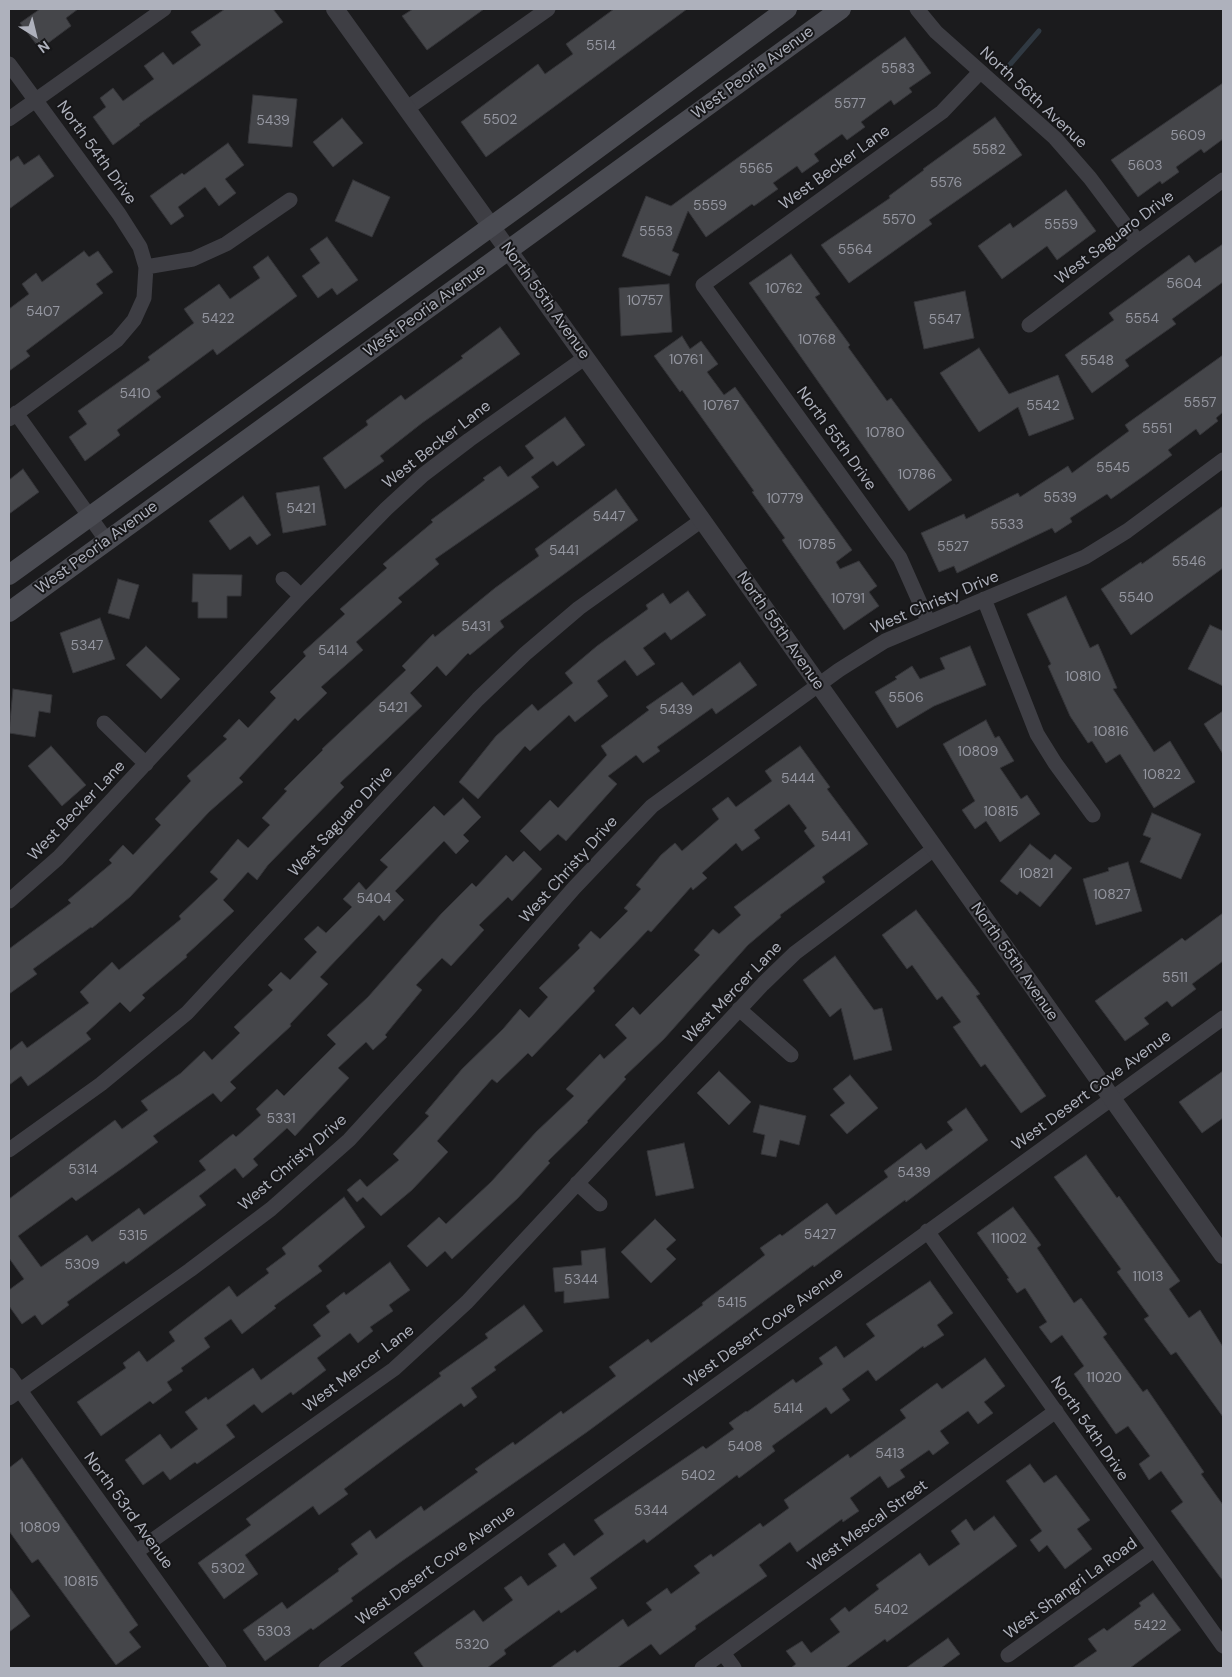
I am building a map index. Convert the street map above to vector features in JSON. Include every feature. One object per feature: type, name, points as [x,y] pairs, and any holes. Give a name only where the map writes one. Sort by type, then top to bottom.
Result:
[{"type":"main road","name":"West Peoria Avenue","points":[[9,575],[787,9]]},
{"type":"main road","name":"West Peoria Avenue","points":[[9,612],[841,9]]},
{"type":"street","points":[[9,119],[164,9]]},
{"type":"street","name":"North 55th Avenue","points":[[335,9],[586,357],[1111,1100],[1223,1255]]},
{"type":"street","points":[[406,108],[548,9]]},
{"type":"street","name":"North 56th Avenue","points":[[917,9],[936,32],[1055,138],[1090,178],[1138,242]]},
{"type":"street","name":"North 54th Drive","points":[[9,64],[120,214],[140,248],[146,267]]},
{"type":"street","name":"West Becker Lane","points":[[703,285],[942,112],[980,72]]},
{"type":"street","name":"West Saguaro Drive","points":[[1029,325],[1223,180]]},
{"type":"street","points":[[107,541],[12,416],[117,340],[134,320],[144,298],[146,267],[194,259],[226,244],[290,200]]},
{"type":"street","name":"North 55th Drive","points":[[703,285],[900,558],[928,621]]},
{"type":"street","name":"West Becker Lane","points":[[9,901],[58,858],[348,546],[423,475],[586,357]]},
{"type":"street","name":"West Christy Drive","points":[[14,1395],[190,1270],[271,1209],[342,1146],[465,1013],[574,888],[652,806],[818,685],[885,641],[928,621],[1085,557],[1127,530],[1223,460]]},
{"type":"street","name":"West Saguaro Drive","points":[[9,1150],[100,1084],[187,1014],[478,699],[525,654],[579,608],[702,520]]},
{"type":"street","points":[[283,579],[301,596]]},
{"type":"street","points":[[984,599],[1037,734],[1054,763],[1093,816]]},
{"type":"street","name":"West Becker Lane","points":[[104,723],[146,764]]},
{"type":"street","name":"West Mercer Lane","points":[[136,1552],[394,1369],[467,1302],[740,1009],[795,953],[934,849]]},
{"type":"street","points":[[740,1009],[791,1056]]},
{"type":"street","name":"West Desert Cove Avenue","points":[[326,1668],[1223,1018]]},
{"type":"street","points":[[577,1184],[600,1204]]},
{"type":"street","name":"North 54th Drive","points":[[927,1231],[1223,1646]]},
{"type":"street","name":"North 53rd Avenue","points":[[9,1375],[14,1395],[136,1552],[219,1668]]},
{"type":"street","name":"West Mescal Street","points":[[702,1668],[1056,1411]]},
{"type":"street","name":"West Shangri La Road","points":[[1008,1655],[1154,1550]]},
{"type":"street","points":[[723,1653],[734,1668]]},
{"type":"building","points":[[40,9],[78,9],[66,18],[71,26],[40,49],[20,23]]},
{"type":"building","points":[[225,9],[273,9],[283,22],[139,124],[113,145],[93,117],[106,107],[100,98],[113,88],[123,101],[154,79],[144,66],[163,52],[173,65],[201,45],[191,32]]},
{"type":"building","points":[[413,9],[484,9],[427,50],[402,16]]},
{"type":"building","points":[[614,9],[687,9],[486,157],[461,122],[538,64],[545,74],[573,54],[566,44]]},
{"type":"building","points":[[905,37],[931,73],[909,88],[912,92],[894,105],[891,100],[861,122],[865,127],[847,140],[842,134],[814,154],[819,161],[802,173],[797,166],[773,183],[778,189],[754,206],[752,204],[706,237],[688,211],[672,251],[679,254],[670,276],[622,256],[646,196],[671,206]]},
{"type":"building","points":[[1223,83],[1223,139],[1204,153],[1201,149],[1176,167],[1179,172],[1162,184],[1160,181],[1138,197],[1111,160]]},
{"type":"building","points":[[253,95],[297,99],[292,147],[248,143]]},
{"type":"building","points":[[995,117],[1022,155],[929,220],[932,224],[849,283],[821,245],[890,198],[889,196],[923,169]]},
{"type":"building","points":[[342,118],[363,143],[333,167],[313,142]]},
{"type":"building","points":[[228,143],[244,165],[225,179],[236,193],[219,206],[205,187],[178,207],[184,216],[171,225],[150,196],[182,173],[184,175]]},
{"type":"building","points":[[39,155],[54,176],[9,209],[9,162],[18,156],[24,165]]},
{"type":"building","points":[[353,180],[390,197],[372,237],[335,221]]},
{"type":"building","points":[[1066,190],[1096,231],[1057,260],[1047,246],[1002,279],[978,246],[1010,223],[1013,228]]},
{"type":"building","points":[[327,237],[358,280],[337,295],[332,288],[318,298],[302,276],[320,263],[310,249]]},
{"type":"building","points":[[1223,244],[1223,282],[1172,319],[1176,324],[1125,360],[1129,366],[1092,393],[1065,355],[1114,320],[1109,313],[1189,255],[1195,263]]},
{"type":"building","points":[[84,251],[89,257],[98,251],[113,272],[96,284],[103,293],[26,351],[30,356],[9,371],[9,309],[29,294],[22,284],[36,273],[42,282]]},
{"type":"building","points":[[791,254],[820,294],[815,297],[850,345],[848,347],[887,401],[891,398],[952,480],[909,511],[749,283]]},
{"type":"building","points":[[268,256],[297,296],[217,355],[213,349],[156,391],[161,397],[117,430],[120,435],[85,461],[69,437],[87,424],[78,411],[150,360],[148,357],[194,323],[184,309],[219,284],[230,299],[260,278],[253,267]]},
{"type":"building","points":[[669,284],[672,332],[621,336],[619,288]]},
{"type":"building","points":[[965,291],[974,338],[924,349],[914,302]]},
{"type":"building","points":[[500,327],[520,354],[422,423],[380,456],[384,461],[345,489],[323,458],[368,425],[366,421],[401,395],[405,400],[463,358],[461,356]]},
{"type":"building","points":[[682,336],[690,349],[701,341],[718,364],[707,372],[724,395],[735,387],[852,550],[836,562],[840,569],[859,561],[877,586],[869,592],[879,606],[844,630],[782,540],[785,538],[752,492],[754,491],[682,390],[680,392],[654,356]]},
{"type":"building","points":[[979,348],[1009,394],[1058,375],[1074,419],[1029,436],[1018,407],[979,432],[940,373]]},
{"type":"building","points":[[1223,355],[1223,412],[1216,418],[1218,421],[1200,435],[1196,429],[1168,450],[1172,455],[1145,475],[1111,499],[1107,494],[1070,518],[1072,522],[1055,533],[1052,528],[957,573],[954,566],[939,572],[921,533],[964,514],[966,519],[1018,493],[1020,497],[1068,466],[1072,473],[1129,431],[1125,425]]},
{"type":"building","points":[[565,417],[585,445],[557,466],[553,461],[531,477],[539,487],[435,559],[439,564],[398,598],[402,602],[356,642],[363,650],[321,687],[327,693],[298,721],[295,718],[239,778],[243,782],[209,812],[130,897],[92,928],[33,969],[37,974],[9,994],[9,949],[71,903],[68,900],[112,863],[109,860],[123,845],[133,855],[161,825],[155,819],[191,781],[187,776],[227,739],[223,736],[239,719],[248,728],[276,698],[270,692],[306,656],[303,652],[345,614],[340,609],[387,568],[383,564],[433,522],[431,520],[485,480],[483,478],[500,466],[508,477],[534,458],[525,446]]},
{"type":"building","points":[[23,469],[39,492],[9,514],[9,480]]},
{"type":"building","points":[[319,486],[326,525],[283,533],[276,493]]},
{"type":"building","points":[[616,489],[638,520],[500,621],[504,627],[470,655],[468,653],[446,676],[437,666],[410,693],[422,706],[340,783],[344,787],[268,865],[257,880],[248,872],[223,900],[234,911],[186,955],[187,957],[142,995],[145,998],[130,1012],[120,1002],[86,1033],[91,1039],[45,1074],[28,1086],[21,1076],[9,1085],[9,1051],[22,1041],[27,1048],[89,1003],[80,992],[112,962],[119,970],[181,919],[179,916],[218,879],[210,872],[238,839],[248,848],[270,825],[262,818],[287,791],[284,789],[322,749],[406,670],[402,666],[433,634],[435,637],[495,588],[539,556],[535,549]]},
{"type":"building","points":[[243,496],[271,535],[257,545],[250,536],[230,550],[209,521]]},
{"type":"building","points":[[1223,506],[1223,568],[1131,635],[1101,589],[1141,562],[1142,564]]},
{"type":"building","points":[[193,574],[242,575],[241,596],[227,596],[227,618],[198,618],[198,602],[192,602]]},
{"type":"building","points":[[118,579],[139,585],[129,619],[108,613]]},
{"type":"building","points":[[688,591],[706,615],[671,640],[665,632],[643,648],[655,664],[637,676],[625,660],[597,681],[608,696],[575,722],[569,715],[530,751],[525,746],[478,799],[459,782],[496,736],[532,704],[538,711],[573,683],[565,673],[597,646],[648,609],[646,605],[663,593],[670,604]]},
{"type":"building","points":[[1066,596],[1090,648],[1098,644],[1117,688],[1113,689],[1154,752],[1170,741],[1195,782],[1154,808],[1120,754],[1106,763],[1092,741],[1088,743],[1070,716],[1048,666],[1051,664],[1027,614]]},
{"type":"building","points":[[100,618],[115,659],[73,673],[60,633]]},
{"type":"building","points":[[1210,625],[1223,631],[1223,686],[1188,669]]},
{"type":"building","points":[[146,646],[180,679],[161,699],[126,665]]},
{"type":"building","points":[[970,646],[986,685],[934,706],[897,728],[875,692],[897,679],[895,677],[912,666],[920,679],[945,669],[940,658]]},
{"type":"building","points":[[740,662],[757,685],[716,714],[712,708],[657,747],[660,751],[643,763],[636,755],[608,776],[617,784],[566,841],[558,834],[540,851],[520,831],[550,800],[558,808],[607,755],[601,746],[649,710],[646,707],[682,682],[693,696]]},
{"type":"building","points":[[13,689],[52,695],[50,713],[39,711],[35,737],[9,733]]},
{"type":"building","points":[[1223,711],[1223,754],[1204,724]]},
{"type":"building","points":[[986,720],[995,738],[999,736],[1014,761],[1000,768],[1021,799],[1027,795],[1040,814],[1000,842],[986,821],[975,829],[962,810],[975,801],[943,744]]},
{"type":"building","points":[[51,746],[86,785],[62,806],[28,766]]},
{"type":"building","points":[[800,746],[830,787],[827,789],[868,844],[822,877],[825,882],[780,915],[781,917],[748,945],[664,1039],[624,1077],[626,1079],[588,1122],[548,1161],[550,1163],[518,1198],[452,1259],[445,1251],[427,1267],[407,1246],[439,1217],[446,1224],[491,1182],[536,1132],[574,1096],[566,1089],[600,1054],[604,1059],[627,1038],[615,1025],[633,1007],[640,1015],[700,955],[694,950],[713,929],[719,934],[741,915],[734,907],[815,846],[804,831],[807,828],[789,804],[754,830],[760,838],[742,851],[736,843],[702,873],[707,878],[693,890],[691,887],[651,932],[648,930],[593,988],[595,991],[532,1057],[528,1053],[497,1083],[492,1079],[437,1141],[448,1152],[412,1190],[381,1216],[363,1197],[357,1202],[347,1190],[360,1179],[367,1187],[399,1160],[393,1154],[429,1116],[425,1113],[462,1069],[503,1029],[520,1009],[529,1018],[548,997],[539,988],[580,948],[578,945],[591,931],[600,939],[628,911],[624,908],[641,889],[636,885],[661,855],[675,843],[682,851],[719,819],[712,809],[728,797],[736,807],[772,781],[765,771]]},
{"type":"building","points":[[463,798],[481,817],[463,835],[469,841],[456,854],[444,841],[395,891],[404,900],[384,921],[379,915],[320,977],[328,984],[290,1024],[291,1026],[230,1082],[236,1088],[221,1102],[213,1093],[153,1136],[158,1142],[124,1167],[76,1201],[72,1197],[18,1236],[41,1267],[87,1235],[92,1242],[139,1208],[144,1215],[206,1170],[199,1161],[233,1134],[236,1137],[261,1115],[256,1109],[277,1089],[284,1096],[336,1044],[327,1035],[368,997],[441,914],[472,883],[476,887],[506,855],[513,862],[524,851],[542,869],[512,901],[508,897],[479,925],[484,930],[451,966],[442,958],[416,985],[422,990],[385,1035],[387,1037],[373,1050],[366,1042],[338,1068],[349,1078],[295,1136],[287,1128],[253,1159],[258,1165],[243,1178],[235,1168],[199,1196],[206,1205],[126,1264],[124,1261],[67,1302],[69,1305],[42,1325],[35,1315],[22,1324],[9,1306],[9,1290],[24,1279],[9,1258],[9,1199],[115,1120],[122,1129],[148,1110],[141,1101],[181,1073],[204,1051],[212,1060],[240,1033],[234,1027],[273,990],[268,985],[281,972],[290,980],[317,952],[304,939],[318,926],[326,933],[352,907],[343,899],[359,882],[366,890],[388,867],[380,860],[434,806],[444,816]]},
{"type":"building","points":[[1152,813],[1201,834],[1181,879],[1140,862],[1151,838],[1143,835]]},
{"type":"building","points":[[1030,844],[1050,860],[1055,854],[1072,868],[1040,907],[1020,891],[1017,895],[1000,881]]},
{"type":"building","points":[[1128,862],[1142,911],[1096,925],[1083,879],[1109,871],[1108,868]]},
{"type":"building","points":[[916,910],[980,994],[976,996],[1046,1096],[1021,1113],[985,1064],[981,1067],[953,1027],[961,1022],[942,996],[937,1000],[912,965],[907,969],[882,935]]},
{"type":"building","points":[[1223,913],[1223,961],[1192,984],[1196,989],[1172,1007],[1167,1001],[1144,1018],[1149,1024],[1125,1041],[1095,1001],[1182,938],[1185,941]]},
{"type":"building","points":[[835,956],[874,1010],[882,1008],[892,1050],[854,1060],[841,1008],[830,1017],[803,980]]},
{"type":"building","points":[[719,1071],[751,1102],[729,1125],[697,1093]]},
{"type":"building","points":[[1223,1071],[1223,1118],[1202,1133],[1179,1102]]},
{"type":"building","points":[[850,1075],[878,1108],[847,1134],[830,1115],[845,1103],[833,1089]]},
{"type":"building","points":[[760,1105],[806,1116],[799,1145],[780,1140],[776,1157],[761,1154],[765,1135],[753,1132]]},
{"type":"building","points":[[966,1108],[988,1140],[906,1202],[905,1200],[814,1267],[813,1265],[587,1432],[351,1598],[353,1601],[313,1630],[311,1628],[265,1661],[243,1630],[282,1602],[287,1609],[339,1571],[338,1569],[358,1554],[351,1544],[370,1530],[376,1539],[421,1506],[424,1511],[478,1472],[475,1469],[513,1442],[515,1445],[561,1411],[563,1414],[616,1376],[609,1367],[648,1339],[651,1343],[703,1305],[702,1303],[765,1255],[760,1248],[780,1234],[782,1236],[827,1203],[836,1215],[888,1177],[884,1171],[921,1143],[926,1150],[953,1130],[947,1122]]},
{"type":"building","points":[[684,1143],[694,1188],[656,1196],[647,1151]]},
{"type":"building","points":[[1086,1155],[1117,1198],[1119,1196],[1180,1281],[1169,1289],[1189,1318],[1200,1310],[1223,1347],[1223,1417],[1176,1352],[1171,1355],[1144,1319],[1149,1316],[1117,1272],[1121,1269],[1054,1177]]},
{"type":"building","points":[[344,1197],[365,1227],[318,1266],[322,1271],[274,1306],[276,1308],[242,1334],[231,1319],[204,1338],[210,1347],[181,1368],[183,1371],[167,1382],[172,1390],[153,1404],[150,1401],[101,1436],[77,1402],[126,1368],[123,1363],[139,1351],[147,1362],[175,1341],[169,1332],[229,1286],[237,1297],[269,1273],[266,1269],[286,1254],[282,1248]]},
{"type":"building","points":[[1013,1207],[1041,1245],[1037,1248],[1074,1303],[1081,1298],[1107,1334],[1103,1337],[1143,1392],[1147,1389],[1204,1472],[1201,1474],[1223,1505],[1223,1581],[1171,1511],[1183,1502],[1161,1471],[1149,1480],[1139,1464],[1150,1456],[1128,1426],[1116,1434],[1074,1374],[1084,1366],[1062,1335],[1051,1343],[1039,1327],[1047,1322],[1025,1288],[1017,1293],[1007,1279],[1009,1278],[977,1233]]},
{"type":"building","points":[[655,1219],[676,1240],[666,1249],[676,1259],[651,1283],[621,1252]]},
{"type":"building","points":[[605,1248],[609,1298],[564,1303],[564,1291],[555,1292],[553,1268],[582,1265],[581,1251]]},
{"type":"building","points":[[390,1262],[410,1290],[389,1305],[393,1311],[370,1327],[373,1331],[358,1343],[350,1333],[317,1358],[326,1370],[293,1395],[291,1392],[262,1413],[254,1404],[226,1425],[235,1437],[197,1464],[195,1462],[170,1480],[163,1471],[143,1485],[125,1460],[160,1434],[171,1449],[198,1429],[185,1412],[206,1397],[208,1400],[253,1368],[261,1380],[321,1336],[313,1325],[330,1312],[326,1306],[344,1292],[346,1295]]},
{"type":"building","points":[[930,1281],[953,1313],[937,1325],[944,1335],[924,1348],[923,1346],[876,1381],[868,1370],[842,1389],[850,1400],[831,1414],[826,1407],[772,1446],[775,1451],[739,1478],[737,1475],[647,1543],[644,1539],[590,1578],[597,1588],[561,1613],[559,1610],[504,1650],[506,1654],[487,1668],[424,1668],[414,1653],[474,1610],[483,1622],[513,1600],[504,1588],[521,1576],[528,1586],[557,1566],[548,1554],[564,1543],[574,1556],[604,1534],[594,1520],[703,1446],[706,1449],[734,1429],[729,1423],[793,1379],[796,1383],[823,1364],[819,1358],[836,1346],[844,1358],[875,1336],[866,1324]]},
{"type":"building","points":[[524,1305],[543,1331],[494,1367],[496,1370],[471,1388],[477,1397],[464,1407],[461,1403],[344,1489],[348,1494],[319,1515],[313,1506],[245,1555],[258,1574],[224,1599],[198,1563],[251,1525],[246,1519],[441,1376],[439,1373],[488,1338],[485,1334]]},
{"type":"building","points":[[985,1358],[1005,1386],[984,1402],[993,1413],[978,1424],[968,1411],[940,1431],[949,1443],[933,1455],[929,1450],[900,1470],[905,1477],[888,1488],[880,1476],[850,1498],[859,1511],[843,1522],[842,1519],[797,1552],[790,1542],[759,1565],[767,1576],[695,1626],[696,1629],[660,1655],[651,1644],[617,1668],[550,1668],[575,1650],[577,1653],[623,1619],[628,1627],[652,1610],[646,1603],[667,1588],[671,1594],[700,1573],[694,1566],[711,1554],[713,1557],[760,1523],[763,1527],[789,1508],[784,1500],[848,1454],[850,1458],[906,1418],[900,1410],[937,1383],[942,1389]]},
{"type":"building","points":[[22,1458],[138,1625],[129,1632],[141,1647],[116,1665],[38,1559],[32,1563],[9,1531],[9,1468]]},
{"type":"building","points":[[1030,1464],[1044,1483],[1056,1475],[1090,1520],[1077,1529],[1092,1549],[1065,1569],[1047,1545],[1039,1552],[1030,1540],[1042,1531],[1006,1481]]},
{"type":"building","points":[[994,1516],[1017,1546],[887,1642],[885,1639],[845,1668],[791,1668],[796,1664],[786,1651],[802,1641],[811,1653],[840,1632],[830,1619],[845,1607],[849,1612],[879,1589],[876,1585],[920,1553],[929,1566],[960,1544],[951,1531],[966,1519],[974,1531]]},
{"type":"building","points":[[9,1587],[30,1616],[9,1632]]},
{"type":"building","points":[[1153,1593],[1181,1630],[1130,1668],[1072,1668],[1097,1651],[1088,1639],[1104,1628],[1107,1631],[1141,1606],[1139,1603]]},
{"type":"building","points":[[948,1638],[960,1654],[941,1668],[906,1668]]},
{"type":"waterway","points":[[1007,68],[1039,31]]}]
